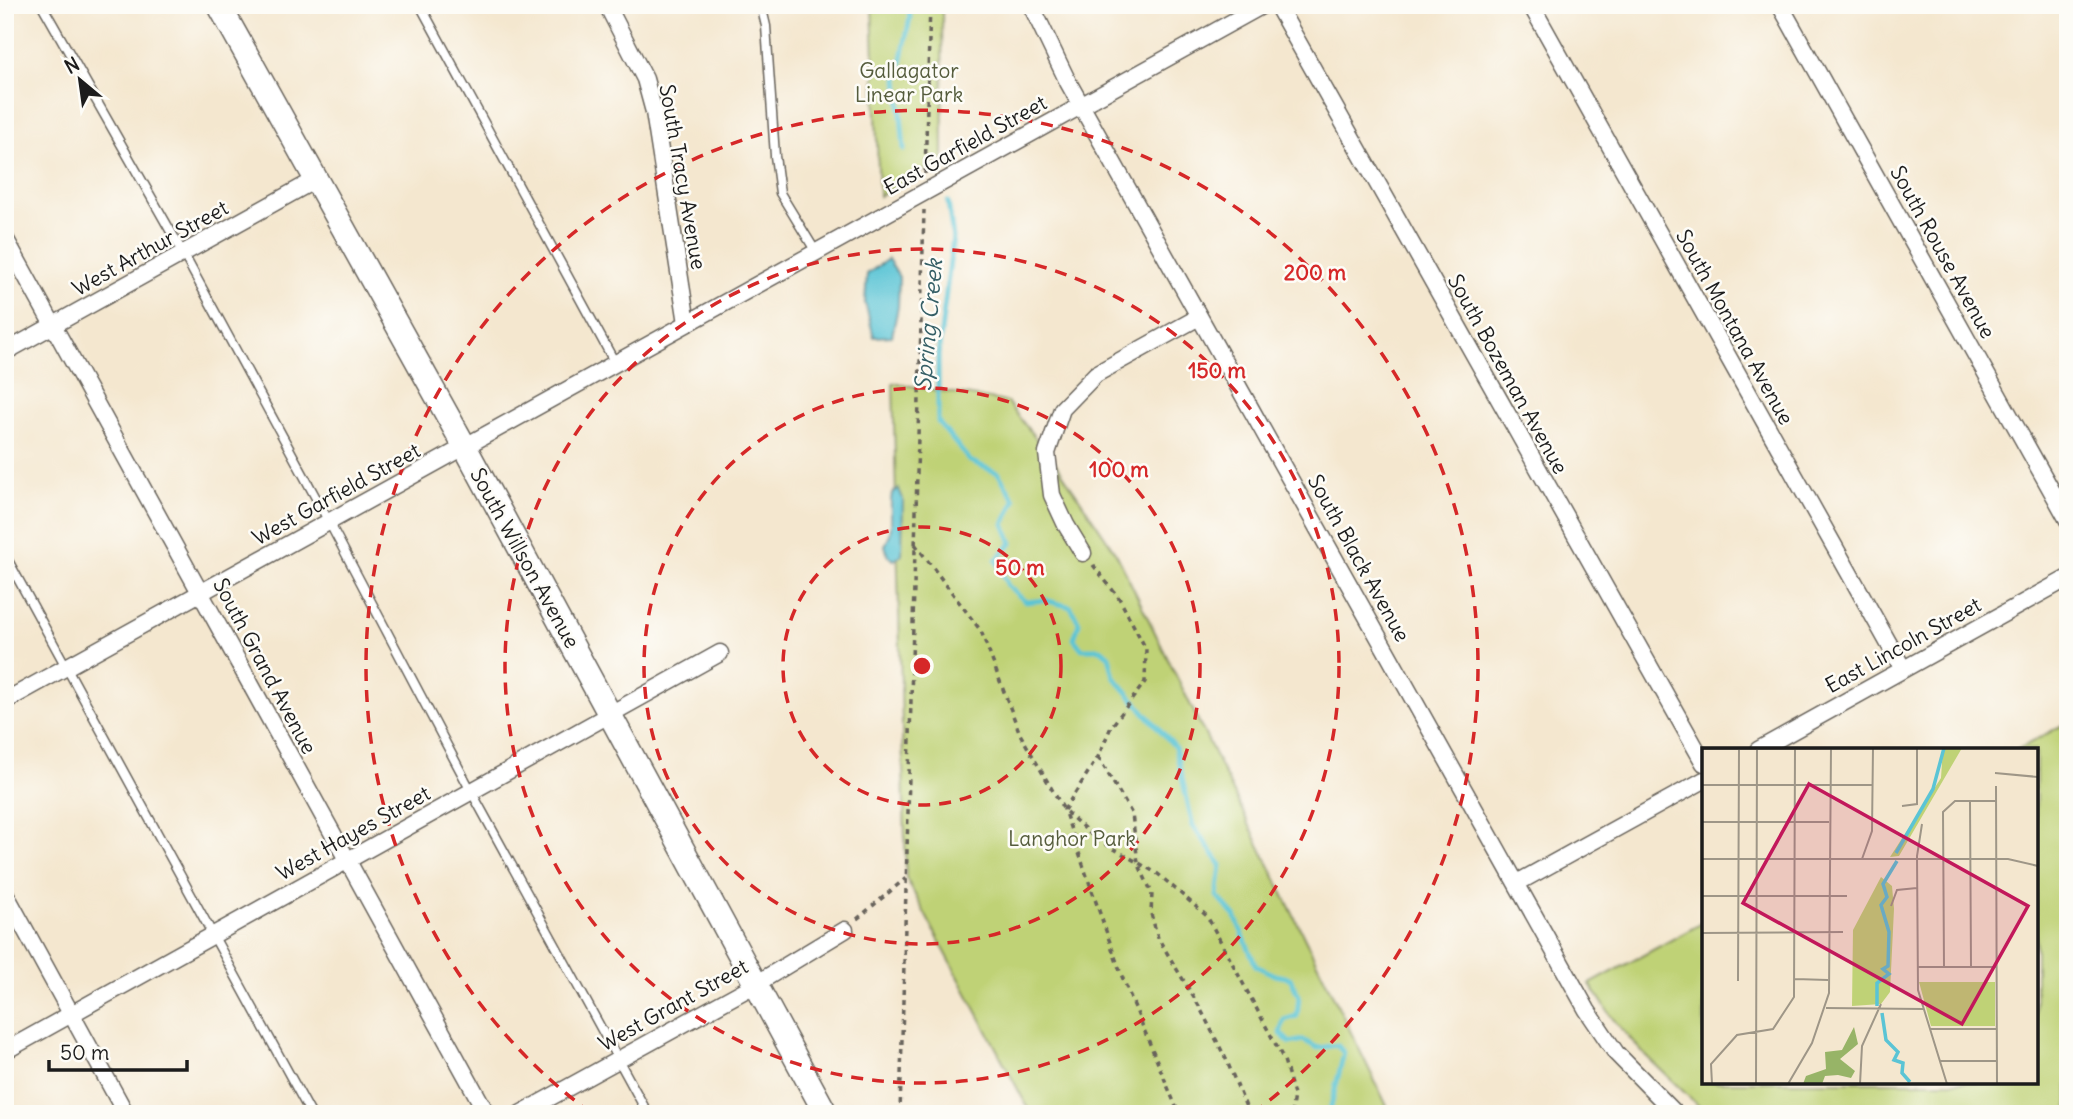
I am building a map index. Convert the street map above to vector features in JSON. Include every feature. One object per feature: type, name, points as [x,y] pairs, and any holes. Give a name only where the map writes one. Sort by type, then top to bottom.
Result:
[{"type":"main road","name":"South Willson Avenue","points":[[219,5],[465,447],[826,1114]]},
{"type":"street","name":"South Tracy Avenue","points":[[607,5],[645,79],[654,112],[687,323]]},
{"type":"street","name":"South Black Avenue","points":[[1031,5],[1080,106],[1587,1010],[1616,1053],[1676,1114]]},
{"type":"street","name":"East Garfield Street","points":[[687,323],[1263,5]]},
{"type":"street","name":"South Bozeman Avenue","points":[[1277,5],[1702,759]]},
{"type":"street","name":"South Montana Avenue","points":[[1531,5],[1903,669]]},
{"type":"street","name":"South Rouse Avenue","points":[[1780,5],[2068,520]]},
{"type":"street","name":"West Arthur Street","points":[[5,352],[315,180]]},
{"type":"street","name":"South Grand Avenue","points":[[5,238],[487,1114]]},
{"type":"street","points":[[1083,553],[1052,495],[1047,453],[1062,409],[1096,374],[1199,317]]},
{"type":"street","name":"West Garfield Street","points":[[5,701],[687,323]]},
{"type":"street","name":"East Lincoln Street","points":[[1762,748],[2068,578]]},
{"type":"street","name":"West Hayes Street","points":[[5,1051],[720,653]]},
{"type":"street","points":[[1517,883],[1702,781]]},
{"type":"street","points":[[5,893],[126,1114]]},
{"type":"street","name":"West Grant Street","points":[[520,1114],[756,984],[845,930]]},
{"type":"lane","points":[[42,5],[183,253],[471,791],[648,1114]]},
{"type":"lane","points":[[420,5],[615,363]]},
{"type":"lane","points":[[761,5],[766,26],[780,193],[816,252]]},
{"type":"lane","points":[[5,555],[311,1114]]},
{"type":"path","points":[[900,1114],[930,5]]},
{"type":"path","points":[[915,544],[981,631],[1020,734],[1064,810],[1121,974],[1180,1114]]},
{"type":"path","points":[[1064,810],[1098,757],[1111,727],[1145,682],[1146,649],[1119,598],[1083,553]]},
{"type":"path","points":[[1098,757],[1132,814],[1138,863],[1152,893],[1151,914],[1158,938],[1199,1006],[1226,1059],[1249,1114]]},
{"type":"path","points":[[1064,810],[1095,838],[1158,874],[1207,916],[1284,1060],[1294,1095],[1291,1114]]},
{"type":"path","points":[[845,930],[906,878]]},
{"type":"green space","name":"Gallagator Linear Park","points":[[872,5],[942,5],[943,159],[879,196]]},
{"type":"green space","name":"Langhor Park","points":[[893,383],[1007,402],[1059,468],[1117,555],[1391,1114],[1031,1114],[906,878]]},
{"type":"green space","points":[[2068,722],[2068,1114],[1707,1114],[1642,1052],[1613,1019],[1590,984],[1702,923],[1702,1084],[2038,1084],[2038,748],[2021,748]]},
{"type":"water","points":[[888,259],[899,277],[898,307],[892,336],[874,337],[865,303],[867,274]]},
{"type":"water","points":[[899,489],[903,499],[902,555],[894,560],[888,556],[885,545],[891,526],[892,493]]},
{"type":"waterway","name":"Spring Creek","points":[[904,150],[898,79],[910,17],[908,5]]},
{"type":"waterway","name":"Spring Creek","points":[[948,202],[953,238],[938,355],[938,422],[970,461],[998,473],[1015,500],[1004,524],[1012,543],[996,560],[1008,586],[1026,602],[1045,600],[1071,607],[1079,623],[1074,639],[1082,649],[1101,649],[1109,656],[1114,677],[1175,747],[1193,826],[1221,865],[1217,896],[1235,916],[1256,966],[1275,975],[1290,978],[1299,996],[1297,1016],[1284,1020],[1280,1033],[1290,1043],[1303,1040],[1318,1048],[1337,1045],[1344,1053],[1329,1114]]}]
